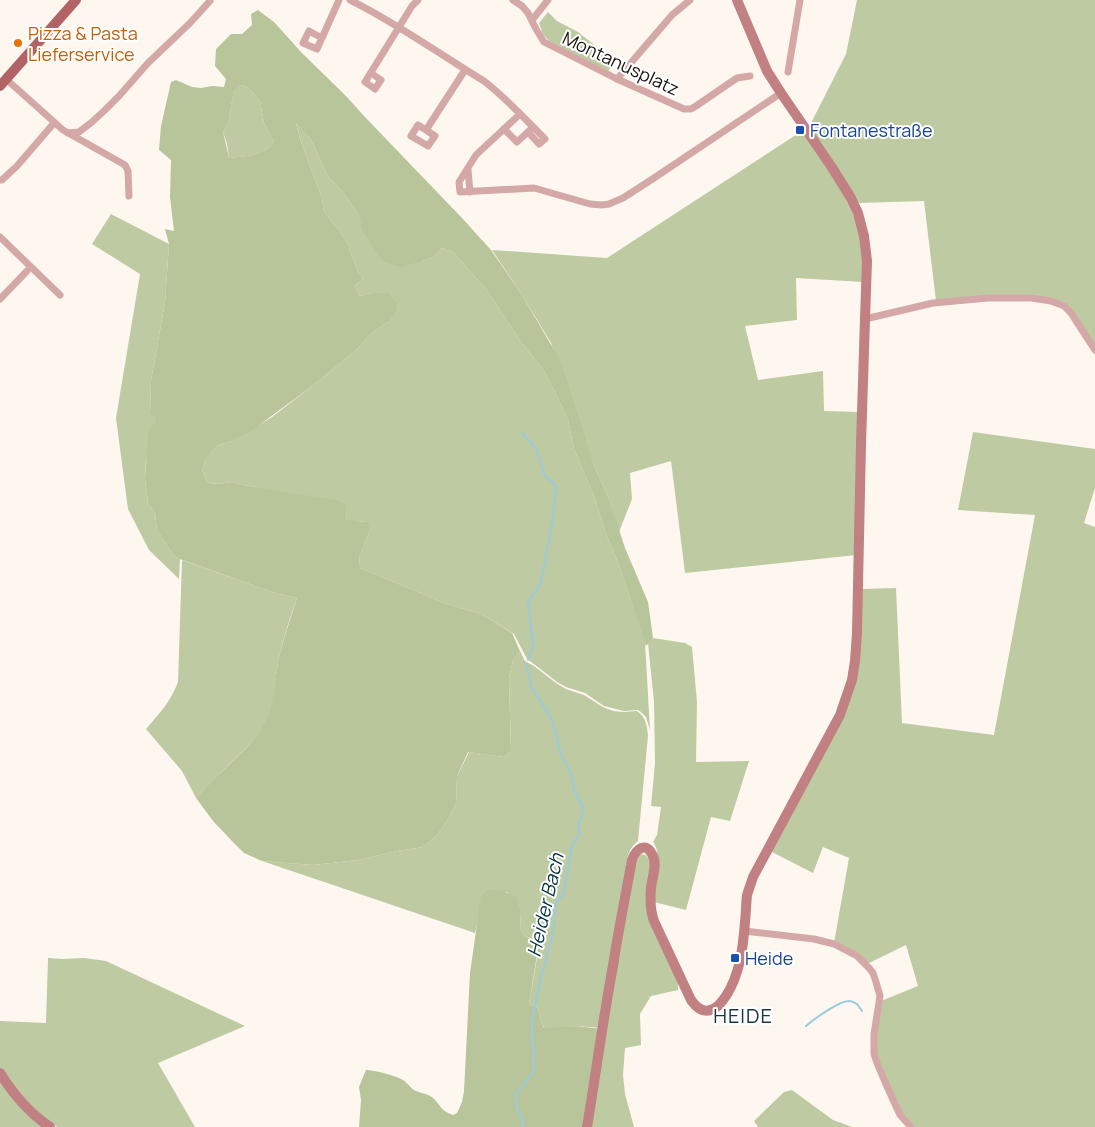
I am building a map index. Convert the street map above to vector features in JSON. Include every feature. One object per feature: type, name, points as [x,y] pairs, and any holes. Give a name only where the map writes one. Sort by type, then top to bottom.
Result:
[{"type":"main road","points":[[3,83],[76,0]]},
{"type":"main road","points":[[587,1127],[632,858],[641,848],[653,854],[651,915],[691,1000],[698,1008],[707,1011],[716,1008],[733,982],[739,965],[747,896],[753,877],[837,723],[854,670],[857,633],[866,320],[866,252],[864,236],[861,221],[851,198],[768,71],[737,0]]},
{"type":"main road","points":[[0,1072],[24,1105],[40,1121],[50,1127]]},
{"type":"street","points":[[322,38],[339,0]]},
{"type":"street","points":[[350,0],[399,27],[465,70],[484,80],[520,114],[530,129],[517,142],[504,129]]},
{"type":"street","points":[[372,73],[412,6],[418,0]]},
{"type":"street","name":"Montanusplatz","points":[[513,0],[526,10],[544,42],[617,79],[681,108],[691,109],[737,78],[750,76]]},
{"type":"street","points":[[532,20],[548,0]]},
{"type":"street","points":[[617,79],[672,15],[690,0]]},
{"type":"street","points":[[788,72],[800,0]]},
{"type":"street","points":[[68,133],[78,132],[92,122],[210,1]]},
{"type":"street","points":[[426,130],[465,70]]},
{"type":"street","points":[[3,83],[68,133],[125,165],[128,171],[129,196]]},
{"type":"street","points":[[520,114],[476,155],[459,182],[460,192],[534,188],[590,204],[609,204],[623,198],[651,180],[781,93]]},
{"type":"street","points":[[0,180],[17,166],[54,123]]},
{"type":"street","points":[[0,237],[60,295]]},
{"type":"street","points":[[0,299],[27,271]]},
{"type":"street","points":[[866,320],[933,303],[988,298],[1031,298],[1050,301],[1064,306],[1076,320],[1095,350]]},
{"type":"street","points":[[744,930],[834,944],[857,956],[869,968],[873,973],[880,996],[874,1034],[874,1054],[900,1115],[911,1127]]},
{"type":"green space","points":[[857,0],[1095,0],[1095,345],[1064,302],[1054,300],[936,301],[924,201],[859,203],[809,127],[846,54]]},
{"type":"green space","points":[[258,10],[274,22],[302,53],[345,95],[491,250],[522,295],[561,362],[595,468],[609,499],[625,548],[648,602],[653,638],[646,646],[594,496],[574,449],[568,420],[544,371],[519,339],[486,289],[453,252],[442,248],[435,256],[400,267],[383,261],[362,231],[359,215],[342,191],[329,178],[310,138],[296,123],[322,198],[324,212],[348,244],[358,272],[363,278],[355,286],[360,296],[373,293],[388,293],[397,303],[396,311],[389,321],[372,333],[356,350],[311,387],[251,431],[232,441],[218,445],[205,460],[202,470],[209,483],[232,482],[336,500],[346,504],[345,518],[368,522],[370,530],[359,557],[360,568],[447,604],[481,614],[512,633],[520,651],[513,660],[509,678],[511,751],[504,757],[468,752],[457,776],[456,804],[437,835],[423,847],[358,860],[313,865],[262,861],[244,853],[213,821],[196,798],[248,746],[262,728],[272,703],[279,657],[297,598],[275,593],[177,558],[157,530],[155,513],[148,503],[145,479],[148,437],[151,424],[155,424],[156,418],[150,414],[151,381],[165,302],[169,244],[165,229],[174,231],[170,197],[171,160],[159,150],[161,126],[171,82],[176,80],[192,87],[201,88],[212,86],[224,87],[226,79],[215,66],[216,49],[231,34],[242,34],[252,25],[251,14]],"holes":[[[242,85],[249,88],[260,101],[264,123],[274,142],[260,153],[229,158],[223,132],[228,124],[234,90]]]},
{"type":"green space","points":[[548,12],[557,21],[578,32],[616,62],[608,71],[549,41],[543,34],[539,23]]},
{"type":"green space","points":[[242,85],[249,88],[260,101],[264,123],[274,142],[260,153],[229,158],[223,132],[228,124],[234,89]]},
{"type":"green space","points":[[296,122],[310,138],[329,178],[342,191],[359,215],[363,232],[422,261],[435,256],[442,248],[453,252],[486,289],[519,339],[544,371],[568,420],[574,449],[594,496],[645,642],[650,730],[646,717],[638,710],[624,711],[604,706],[585,693],[557,682],[527,659],[514,634],[481,614],[447,604],[360,568],[359,557],[370,530],[367,522],[354,521],[253,487],[232,482],[209,483],[206,479],[202,470],[210,451],[218,445],[232,441],[272,417],[311,387],[356,350],[372,333],[389,321],[374,293],[360,296],[355,286],[363,278],[358,272],[348,244],[324,212],[322,198],[301,142]]},
{"type":"green space","points":[[802,131],[836,181],[856,221],[863,259],[863,282],[796,278],[797,320],[745,326],[758,380],[823,371],[824,411],[859,412],[856,555],[685,573],[671,461],[630,473],[632,499],[619,532],[609,499],[595,468],[551,343],[492,250],[607,258]]},
{"type":"green space","points":[[111,214],[169,244],[165,302],[151,381],[150,414],[157,418],[146,461],[145,479],[148,503],[155,513],[157,530],[169,549],[180,559],[179,579],[149,550],[128,509],[116,418],[140,274],[92,244]]},
{"type":"green space","points":[[973,432],[1095,449],[1095,488],[1084,523],[1095,527],[1095,1127],[913,1127],[901,1114],[876,1054],[876,1034],[881,1001],[918,986],[906,945],[867,964],[834,943],[849,858],[823,847],[813,873],[770,851],[843,716],[861,589],[896,588],[902,723],[994,735],[1035,515],[958,510]]},
{"type":"green space","points":[[182,560],[275,593],[297,598],[281,650],[272,703],[264,726],[253,741],[196,798],[182,771],[146,729],[168,701],[178,682]]},
{"type":"green space","points":[[653,638],[685,643],[692,647],[697,702],[696,762],[749,761],[730,821],[711,817],[686,910],[654,902],[658,854],[653,842],[657,835],[661,807],[651,806],[655,763],[654,702],[648,643]]},
{"type":"green space","points":[[520,651],[525,661],[566,689],[584,695],[613,711],[637,711],[644,719],[646,725],[648,736],[638,841],[631,848],[628,856],[601,1028],[576,1026],[545,1029],[541,1022],[538,1008],[529,1004],[538,952],[532,941],[520,929],[521,911],[515,896],[506,892],[479,916],[475,933],[262,861],[313,865],[358,860],[423,847],[437,835],[456,804],[457,776],[469,752],[504,757],[511,751],[509,678],[513,660]]},
{"type":"green space","points":[[641,854],[646,855],[649,859],[647,899],[678,982],[678,990],[651,996],[640,1014],[641,1045],[625,1048],[623,1075],[625,1094],[634,1127],[588,1127],[634,863]]},
{"type":"green space","points":[[487,890],[495,890],[516,896],[521,911],[520,929],[532,941],[539,943],[529,1004],[538,1008],[544,1028],[576,1026],[602,1029],[587,1127],[359,1127],[361,1100],[359,1087],[366,1070],[400,1078],[414,1090],[433,1098],[446,1112],[453,1115],[457,1113],[464,1091],[470,973],[481,896]]},
{"type":"green space","points":[[48,958],[84,958],[106,961],[245,1026],[158,1063],[195,1127],[57,1127],[27,1103],[0,1070],[0,1021],[46,1023]]},
{"type":"green space","points":[[0,1079],[49,1127],[0,1127]]},
{"type":"green space","points":[[792,1090],[833,1120],[852,1127],[758,1127],[754,1121],[784,1092]]},
{"type":"waterway","name":"Heider Bach","points":[[522,433],[536,449],[545,476],[556,486],[553,517],[541,583],[528,602],[533,646],[528,660]]},
{"type":"waterway","name":"Heider Bach","points":[[523,1127],[515,1095],[534,1071],[532,1021],[541,976],[553,933],[556,902],[563,895],[572,846],[580,833],[578,823],[582,817],[583,806],[574,790],[567,764],[561,756],[550,716],[531,687],[527,665]]},
{"type":"waterway","points":[[806,1026],[827,1011],[845,1002],[850,1001],[857,1004],[862,1011]]},
{"type":"place","name":"Pizza & Pasta Lieferservice","points":[[18,43]]},
{"type":"place","name":"Fontanestraße","points":[[800,130]]},
{"type":"place","name":"Heide","points":[[735,958]]},
{"type":"district","name":"HEIDE","points":[[743,1015]]}]
